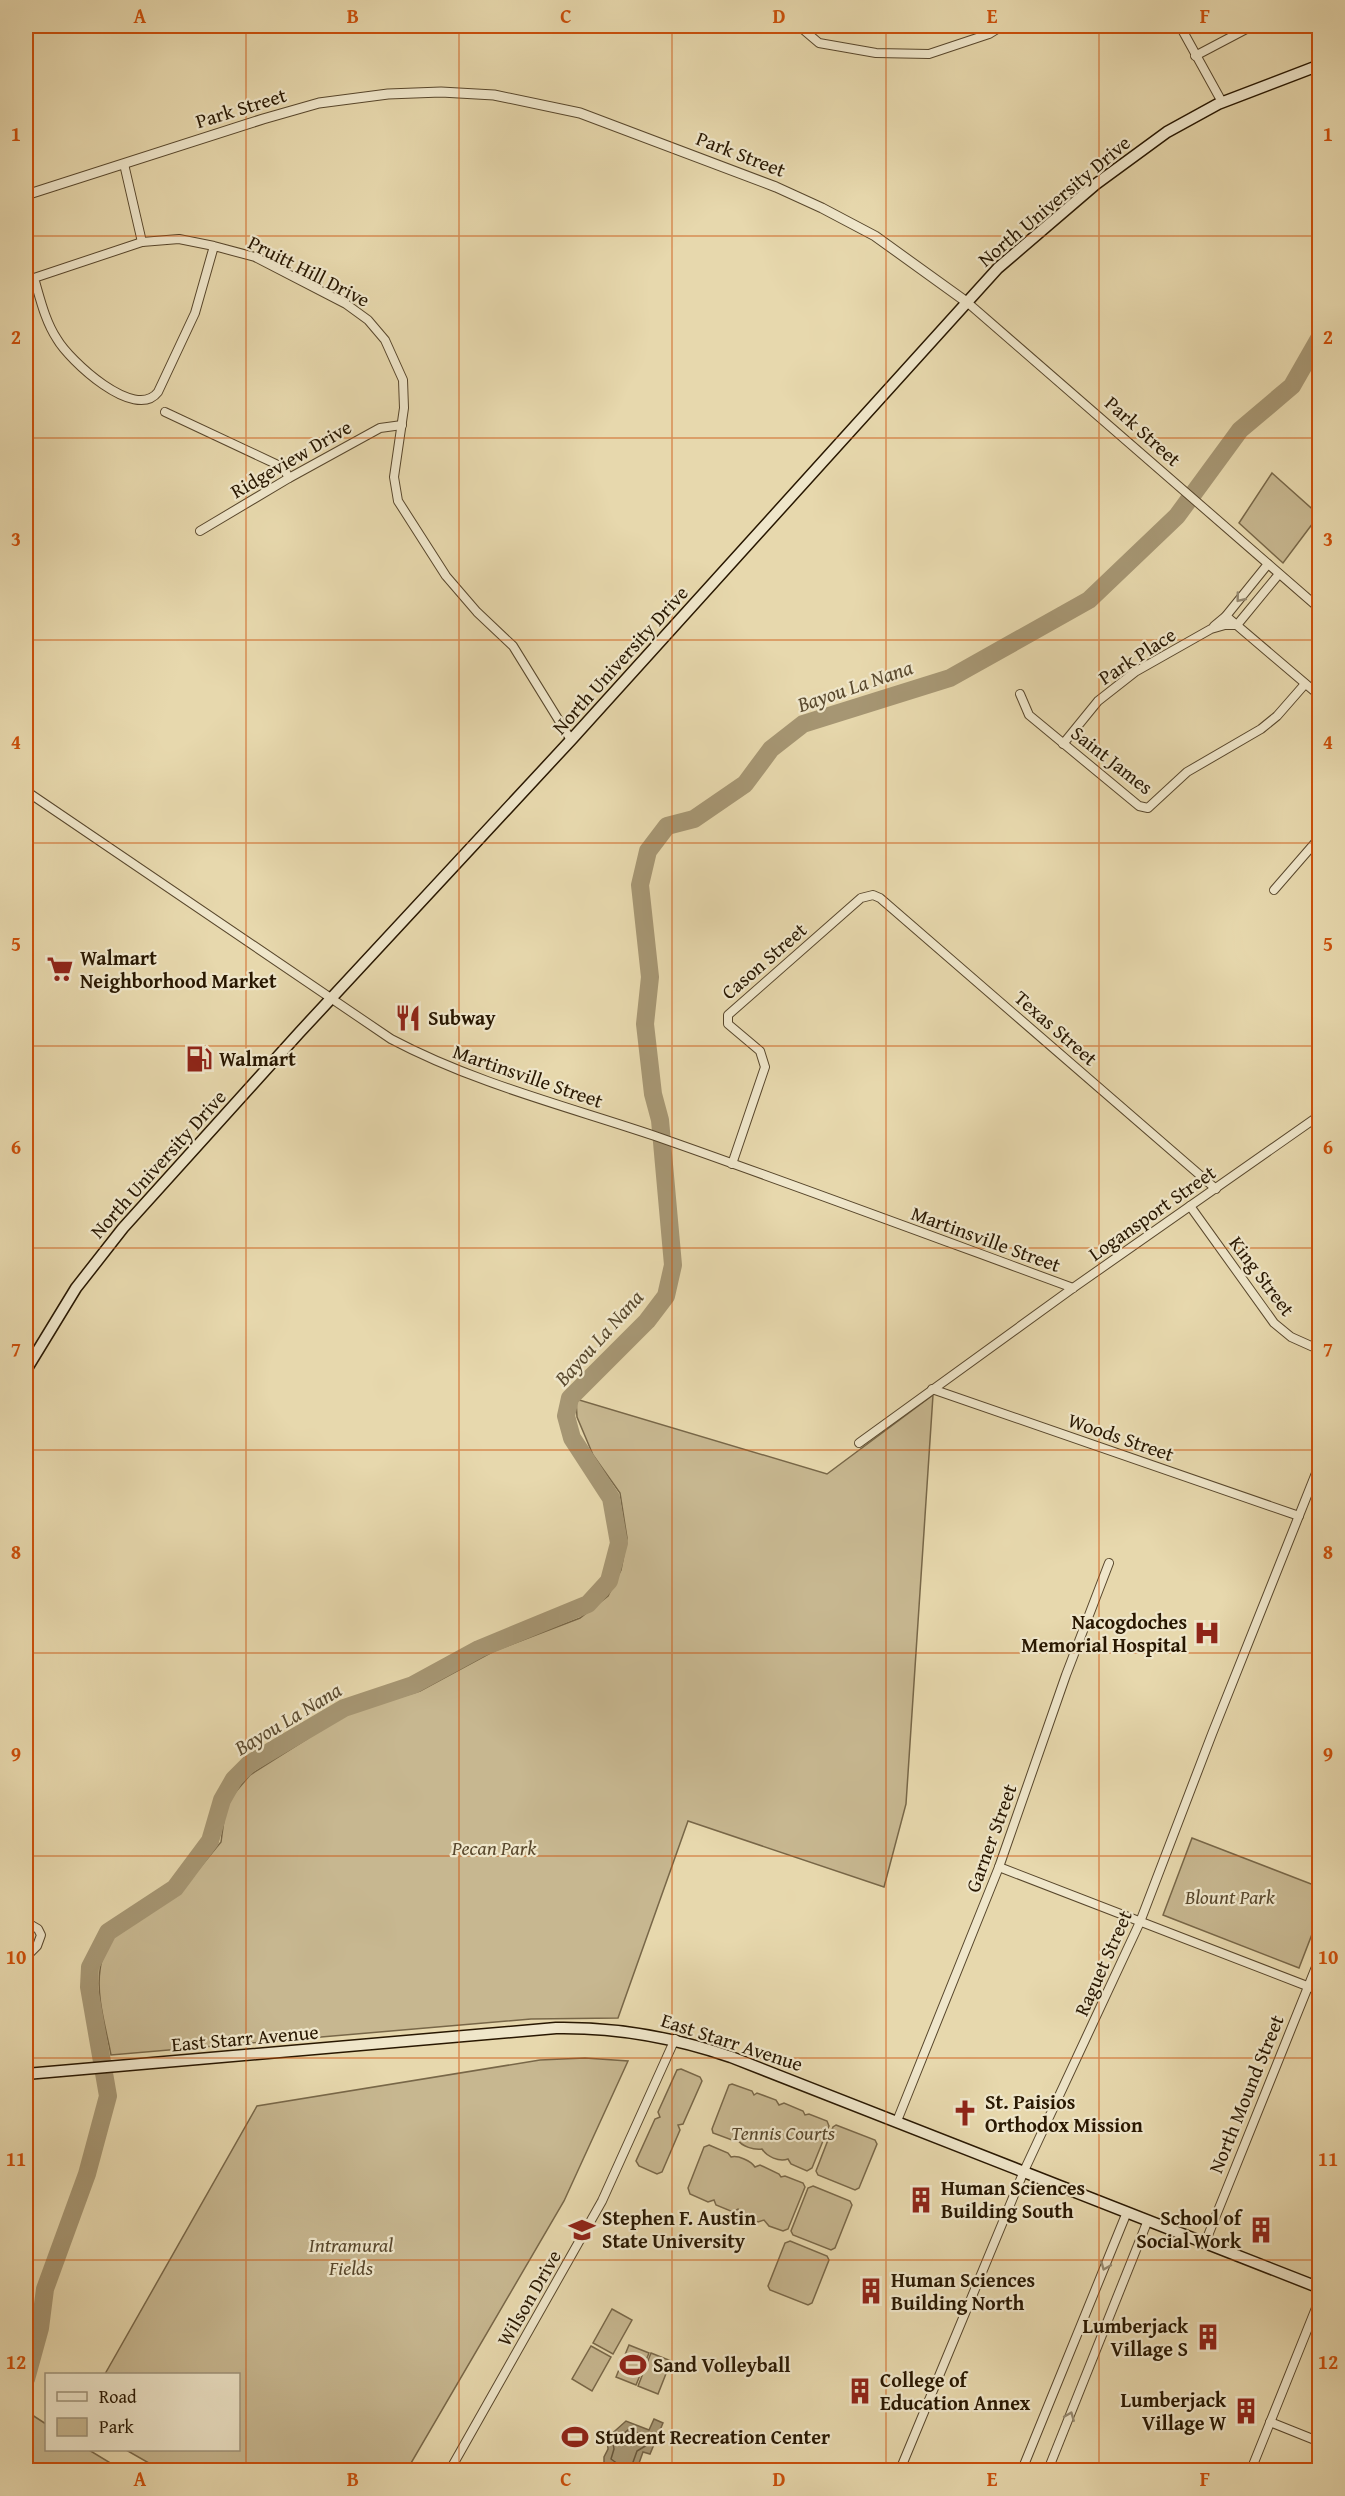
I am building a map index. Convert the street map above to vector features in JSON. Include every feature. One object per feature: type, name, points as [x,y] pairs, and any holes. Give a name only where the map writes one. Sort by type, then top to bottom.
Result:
[{"type":"main road","name":"North University Drive","points":[[26,1370],[53,1322],[102,1253],[998,268],[1096,184],[1167,132],[1222,102],[1320,65]]},
{"type":"main road","name":"East Starr Avenue","points":[[26,2074],[556,2028],[633,2031],[675,2039],[731,2057],[1320,2288]]},
{"type":"street","points":[[799,26],[819,42],[876,53],[908,54],[929,54],[989,34],[1002,26]]},
{"type":"street","points":[[1180,26],[1222,102]]},
{"type":"street","points":[[1195,56],[1252,26]]},
{"type":"street","name":"Park Street","points":[[26,195],[320,103],[388,94],[441,92],[494,94],[580,113],[734,169],[822,208],[875,236],[968,303],[1320,609]]},
{"type":"street","points":[[124,164],[142,242]]},
{"type":"street","name":"Pruitt Hill Drive","points":[[214,246],[200,300],[190,326],[158,392],[146,400],[136,400],[109,387],[86,372],[73,360],[52,330],[34,278],[142,242],[179,239],[214,246],[242,252],[268,263],[346,304],[368,320],[385,340],[403,380],[405,396],[394,477],[398,501],[446,576],[472,607],[513,646],[571,740]]},
{"type":"street","points":[[165,412],[278,465],[284,469],[289,478]]},
{"type":"street","name":"Ridgeview Drive","points":[[200,531],[380,428],[402,425]]},
{"type":"street","name":"Park Place","points":[[1063,744],[1098,701],[1117,685],[1142,667],[1211,629],[1226,616],[1268,564]]},
{"type":"street","points":[[1237,625],[1279,574]]},
{"type":"street","points":[[1226,616],[1320,696]]},
{"type":"street","name":"Park Place","points":[[1211,629],[1225,625],[1237,625]]},
{"type":"street","name":"Saint James","points":[[1020,694],[1029,715],[1139,806],[1148,808],[1187,772],[1261,729],[1277,716],[1305,684]]},
{"type":"street","name":"Martinsville Street","points":[[26,790],[331,999],[391,1039],[428,1059],[688,1148],[1073,1288]]},
{"type":"street","points":[[1274,890],[1320,837]]},
{"type":"street","name":"Cason Street","points":[[732,1164],[765,1067],[760,1051],[728,1024],[728,1014],[861,898],[873,895]]},
{"type":"street","name":"Texas Street","points":[[873,895],[884,900],[1216,1189]]},
{"type":"street","name":"Logansport Street","points":[[859,1443],[1073,1288],[1320,1115]]},
{"type":"street","name":"King Street","points":[[1190,1206],[1274,1323],[1291,1337],[1320,1350]]},
{"type":"street","name":"Woods Street","points":[[932,1389],[1299,1516]]},
{"type":"street","name":"Raguet Street","points":[[900,2470],[1024,2171],[1140,1922],[1320,1463]]},
{"type":"street","name":"Garner Street","points":[[897,2121],[999,1867],[1108,1563]]},
{"type":"street","points":[[999,1867],[1320,1991]]},
{"type":"street","points":[[26,1922],[38,1929],[41,1935],[37,1946],[26,1957]]},
{"type":"street","name":"North Mound Street","points":[[1204,2243],[1320,1957]]},
{"type":"street","name":"Wilson Drive","points":[[450,2470],[596,2213],[675,2039]]},
{"type":"street","points":[[1022,2470],[1127,2212]]},
{"type":"street","points":[[1048,2470],[1148,2220]]},
{"type":"street","points":[[1251,2470],[1320,2298]]},
{"type":"street","points":[[1270,2422],[1320,2442]]},
{"type":"green space","points":[[1272,473],[1319,515],[1283,563],[1239,523]]},
{"type":"green space","name":"Pecan Park","points":[[933,1395],[906,1804],[884,1887],[688,1821],[618,2018],[531,2019],[111,2055],[99,1991],[101,1965],[106,1950],[117,1932],[179,1893],[221,1842],[225,1812],[233,1795],[250,1775],[307,1739],[321,1726],[351,1712],[420,1691],[494,1651],[580,1618],[608,1596],[621,1570],[627,1538],[620,1493],[593,1455],[577,1417],[576,1399],[827,1474]]},
{"type":"green space","name":"Blount Park","points":[[1192,1838],[1319,1887],[1319,1916],[1299,1968],[1163,1915]]},
{"type":"green space","name":"Intramural Fields","points":[[585,2058],[628,2061],[564,2201],[407,2470],[161,2470],[128,2451],[240,2451],[240,2373],[106,2373],[257,2106],[540,2060]]},
{"type":"green space","name":"Tennis Courts","points":[[681,2069],[700,2077],[702,2081],[683,2124],[678,2125],[680,2130],[662,2172],[657,2174],[639,2166],[636,2161],[655,2119],[660,2117],[658,2112],[677,2070]]},
{"type":"green space","name":"Tennis Courts","points":[[729,2085],[752,2091],[754,2095],[757,2093],[776,2100],[779,2105],[784,2103],[803,2111],[805,2115],[809,2114],[827,2121],[829,2126],[812,2168],[807,2171],[791,2164],[788,2159],[774,2158],[762,2149],[748,2147],[737,2139],[732,2140],[713,2133],[712,2129]]},
{"type":"green space","name":"Tennis Courts","points":[[836,2125],[875,2140],[877,2144],[859,2188],[855,2190],[818,2175],[816,2171],[833,2127]]},
{"type":"green space","name":"Tennis Courts","points":[[709,2145],[728,2153],[731,2157],[744,2159],[755,2167],[760,2165],[781,2177],[785,2176],[803,2183],[805,2187],[788,2229],[783,2231],[769,2226],[764,2220],[758,2222],[740,2215],[738,2209],[733,2212],[716,2205],[714,2200],[708,2202],[690,2194],[688,2188],[704,2147]]},
{"type":"green space","name":"Tennis Courts","points":[[813,2186],[850,2201],[852,2205],[835,2248],[831,2250],[793,2235],[791,2231],[808,2188]]},
{"type":"green space","points":[[790,2241],[827,2256],[829,2260],[812,2303],[808,2305],[770,2290],[768,2286],[785,2243]]},
{"type":"green space","points":[[612,2309],[632,2320],[613,2354],[593,2343]]},
{"type":"green space","name":"Sand Volleyball","points":[[629,2345],[649,2353],[636,2385],[616,2377]]},
{"type":"green space","points":[[591,2346],[611,2357],[592,2391],[572,2379]]},
{"type":"green space","name":"Sand Volleyball","points":[[651,2353],[671,2361],[658,2394],[638,2386]]},
{"type":"green space","points":[[26,2411],[45,2423],[45,2451],[91,2451],[122,2470],[26,2470]]},
{"type":"water","points":[[654,2419],[663,2423],[650,2454],[643,2452],[638,2466],[642,2470],[623,2470],[604,2463],[608,2449],[607,2438],[626,2421],[649,2430]]},
{"type":"waterway","name":"Bayou La Nana","points":[[26,2379],[40,2328],[45,2289],[87,2174],[108,2096],[89,1987],[90,1967],[108,1932],[175,1888],[210,1841],[222,1800],[234,1779],[249,1764],[344,1708],[413,1685],[479,1649],[588,1604],[609,1581],[619,1543],[611,1498],[572,1438],[566,1416],[570,1398],[647,1321],[666,1296],[673,1265],[660,1120],[653,1094],[645,1024],[650,977],[640,885],[648,851],[667,826],[694,819],[745,784],[771,749],[803,724],[950,678],[1089,600],[1177,516],[1240,430],[1292,386],[1320,337]]},
{"type":"place","name":"Walmart Neighborhood Market","points":[[60,969]]},
{"type":"place","name":"Subway","points":[[408,1018]]},
{"type":"place","name":"Walmart","points":[[199,1059]]},
{"type":"place","name":"Nacogdoches Memorial Hospital","points":[[1207,1633]]},
{"type":"place","name":"St. Paisios Orthodox Mission","points":[[965,2113]]},
{"type":"place","name":"Human Sciences Building South","points":[[921,2200]]},
{"type":"place","name":"Stephen F. Austin State University","points":[[582,2230]]},
{"type":"place","name":"School of Social Work","points":[[1261,2230]]},
{"type":"place","name":"Human Sciences Building North","points":[[871,2291]]},
{"type":"place","name":"Lumberjack Village S","points":[[1208,2337]]},
{"type":"place","name":"Sand Volleyball","points":[[633,2365]]},
{"type":"place","name":"College of Education Annex","points":[[860,2391]]},
{"type":"place","name":"Lumberjack Village W","points":[[1246,2411]]},
{"type":"place","name":"Student Recreation Center","points":[[575,2437]]}]
